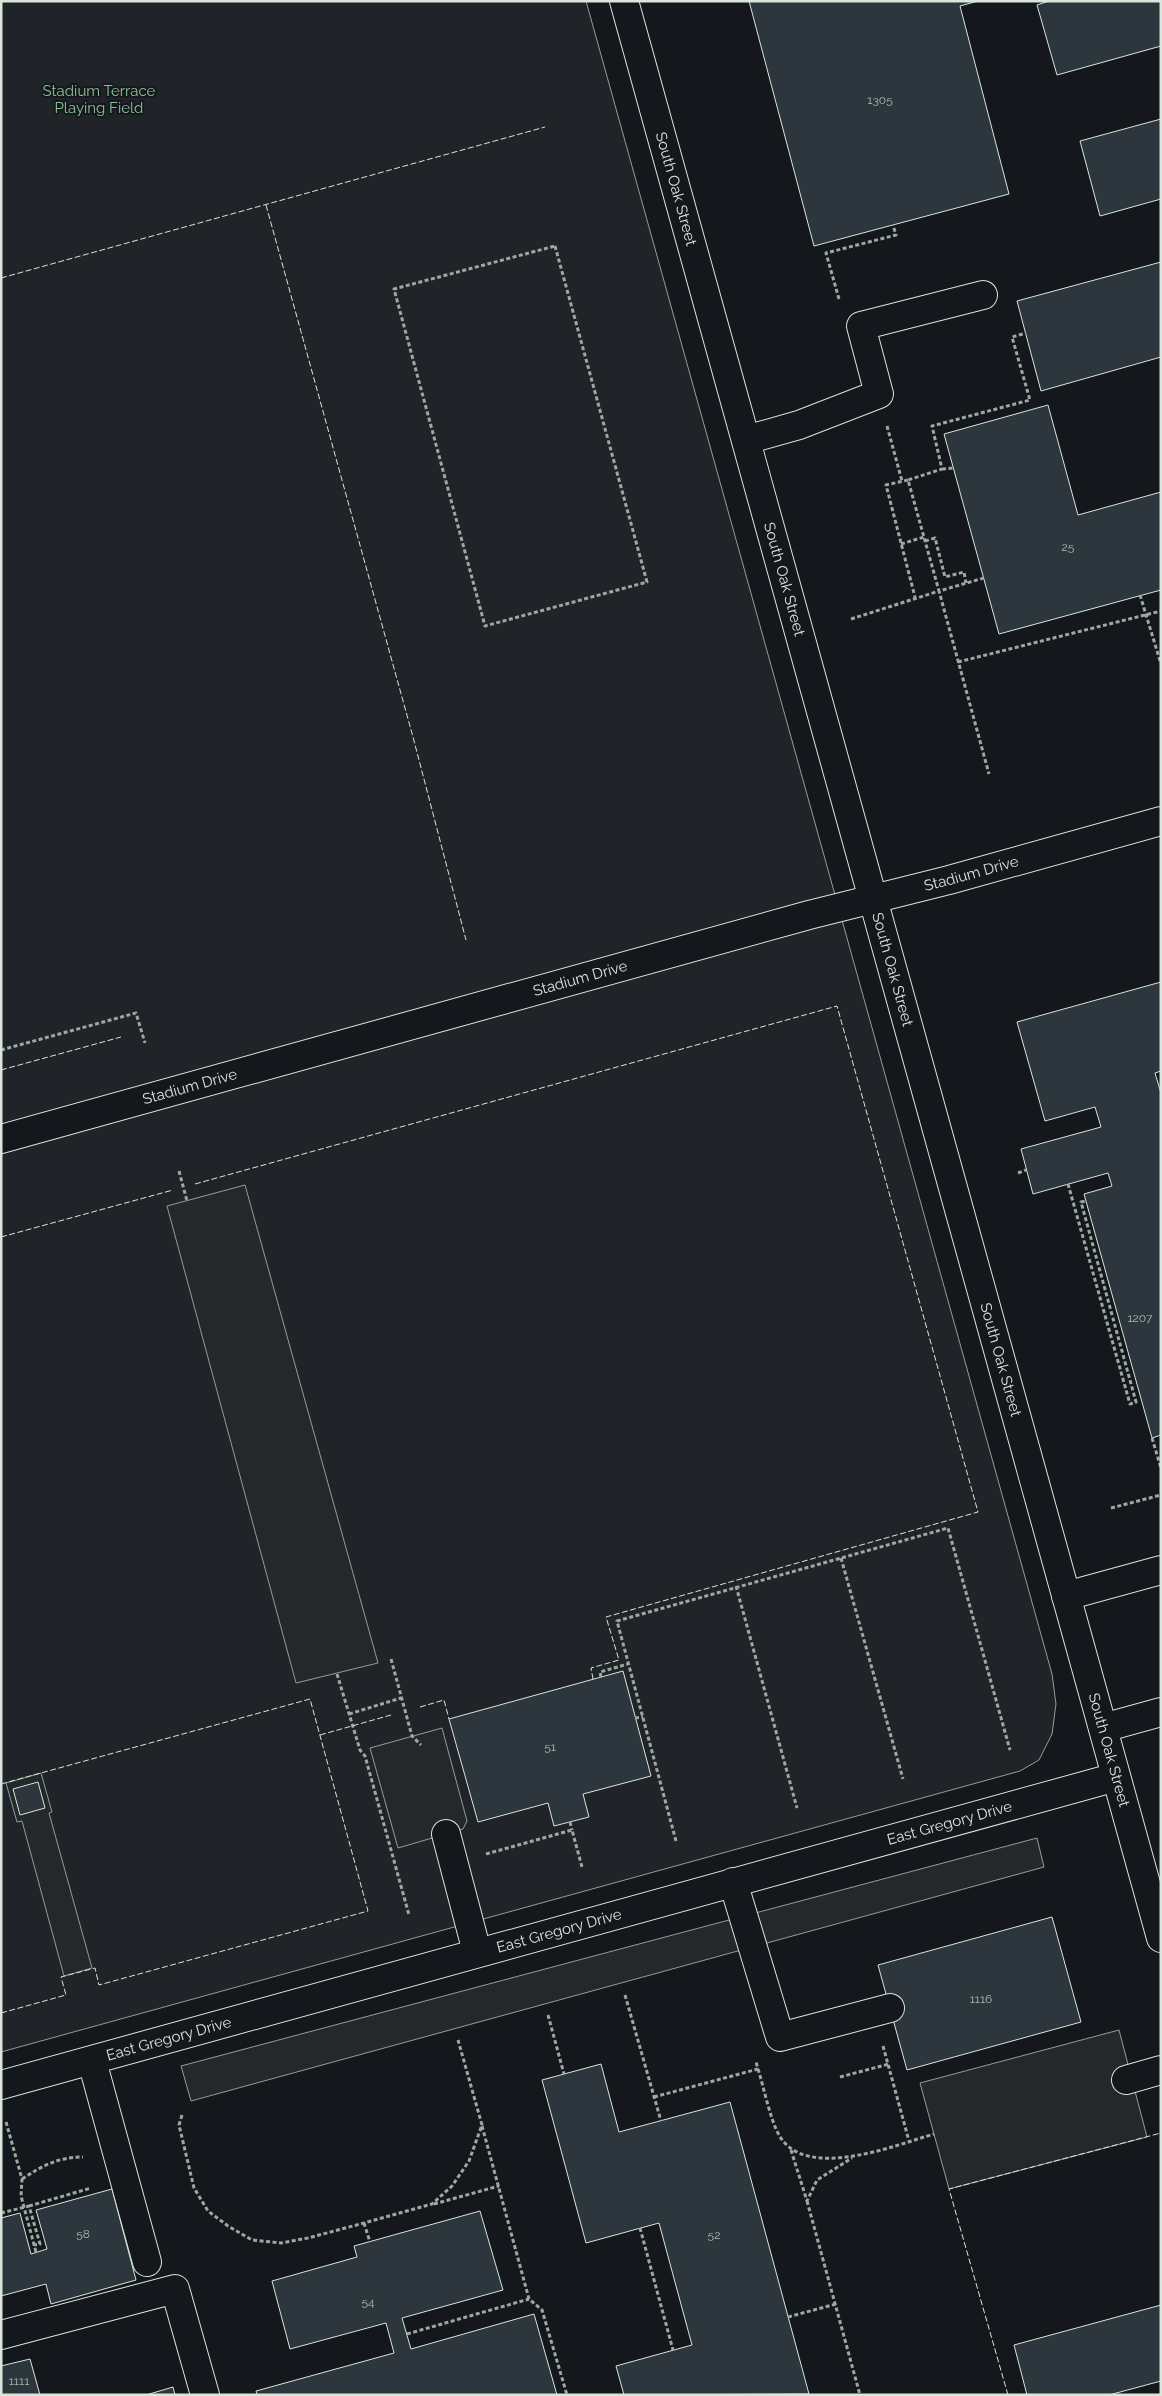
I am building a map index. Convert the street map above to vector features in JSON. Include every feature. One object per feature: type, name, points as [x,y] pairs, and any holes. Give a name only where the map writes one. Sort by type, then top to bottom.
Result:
[{"type":"street","name":"South Oak Street","points":[[624,1],[1161,1938]]},
{"type":"street","points":[[746,440],[799,425],[879,394],[861,326],[983,295]]},
{"type":"street","name":"Stadium Drive","points":[[1,1139],[800,918],[1161,821]]},
{"type":"street","points":[[1066,1596],[1161,1570]]},
{"type":"street","points":[[1103,1728],[1161,1712]]},
{"type":"street","name":"East Gregory Drive","points":[[1,2086],[477,1952],[1116,1777]]},
{"type":"street","points":[[446,1834],[477,1952]]},
{"type":"street","points":[[733,1882],[780,2036],[881,2011]]},
{"type":"street","points":[[92,2061],[148,2262]]},
{"type":"street","points":[[1126,2080],[1161,2070]]},
{"type":"street","points":[[1,2335],[175,2289],[205,2395]]},
{"type":"path","points":[[861,326],[842,307],[826,253],[896,235],[893,225]]},
{"type":"path","points":[[555,246],[628,512],[647,582],[485,626],[394,289],[555,246]]},
{"type":"path","points":[[942,469],[932,426],[1030,400],[1012,337],[1026,333]]},
{"type":"path","points":[[879,394],[902,481]]},
{"type":"path","points":[[915,597],[886,485],[942,469],[953,468]]},
{"type":"path","points":[[908,480],[989,774]]},
{"type":"path","points":[[901,544],[934,538],[945,577],[964,572],[966,583]]},
{"type":"path","points":[[851,619],[915,597],[984,578]]},
{"type":"path","points":[[1140,595],[1161,664]]},
{"type":"path","points":[[958,662],[1161,610]]},
{"type":"path","points":[[1,1050],[136,1013],[145,1043]]},
{"type":"path","points":[[1018,1173],[1026,1170]]},
{"type":"path","points":[[179,1171],[187,1201]]},
{"type":"path","points":[[1068,1184],[1130,1404],[1136,1402],[1081,1202],[1086,1201]]},
{"type":"path","points":[[1152,1438],[1161,1468]]},
{"type":"path","points":[[1111,1508],[1161,1495]]},
{"type":"path","points":[[676,1841],[616,1621],[948,1528],[1010,1750]]},
{"type":"path","points":[[841,1558],[903,1779]]},
{"type":"path","points":[[736,1586],[797,1808]]},
{"type":"path","points":[[391,1659],[412,1736],[421,1745]]},
{"type":"path","points":[[601,1677],[600,1672],[628,1664]]},
{"type":"path","points":[[337,1674],[360,1750],[365,1756],[410,1915]]},
{"type":"path","points":[[349,1714],[401,1698]]},
{"type":"path","points":[[635,1718],[643,1717]]},
{"type":"path","points":[[570,1822],[582,1867]]},
{"type":"path","points":[[454,1863],[572,1830]]},
{"type":"path","points":[[625,1994],[661,2121]]},
{"type":"path","points":[[881,2011],[889,2064],[909,2142]]},
{"type":"path","points":[[548,2015],[564,2074]]},
{"type":"path","points":[[458,2040],[529,2299],[542,2310],[567,2395]]},
{"type":"path","points":[[756,2060],[779,2135],[791,2150],[836,2304],[860,2395]]},
{"type":"path","points":[[840,2076],[889,2064]]},
{"type":"path","points":[[654,2097],[758,2069]]},
{"type":"path","points":[[182,2115],[178,2125],[194,2188],[208,2211],[228,2226],[252,2240],[281,2243],[308,2238],[499,2186]]},
{"type":"path","points":[[6,2122],[22,2179],[20,2196],[36,2252]]},
{"type":"path","points":[[432,2204],[452,2186],[469,2161],[482,2125]]},
{"type":"path","points":[[791,2150],[825,2159],[854,2157],[934,2134]]},
{"type":"path","points":[[22,2179],[53,2161],[69,2157],[87,2157],[120,2164]]},
{"type":"path","points":[[806,2201],[817,2180],[854,2157]]},
{"type":"path","points":[[1,2213],[94,2187]]},
{"type":"path","points":[[29,2206],[40,2244],[34,2245]]},
{"type":"path","points":[[364,2223],[370,2242]]},
{"type":"path","points":[[640,2228],[672,2350]]},
{"type":"path","points":[[407,2334],[529,2299]]},
{"type":"path","points":[[788,2317],[836,2304]]},
{"type":"green space","name":"Stadium Terrace Playing Field","points":[[1,1],[586,1],[1052,1674],[1056,1704],[1052,1734],[1039,1760],[1020,1771],[1,2052]]},
{"type":"shaded area","points":[[245,1185],[378,1663],[296,1683],[167,1206]]},
{"type":"shaded area","points":[[442,1728],[467,1821],[463,1829],[398,1848],[370,1748]]},
{"type":"shaded area","points":[[41,1773],[52,1812],[49,1813],[92,1968],[64,1976],[22,1821],[17,1822],[6,1783]]},
{"type":"shaded area","points":[[1037,1838],[1044,1867],[191,2101],[181,2066]]},
{"type":"shaded area","points":[[1119,2030],[1147,2137],[949,2189],[920,2083]]},
{"type":"building","points":[[749,1],[978,1],[960,6],[1009,194],[814,246]]},
{"type":"building","points":[[1049,1],[1161,1],[1161,46],[1057,75],[1037,5]]},
{"type":"building","points":[[1161,119],[1161,199],[1100,216],[1080,141]]},
{"type":"building","points":[[1161,262],[1161,357],[1041,391],[1017,301]]},
{"type":"building","points":[[1048,405],[1078,515],[1161,492],[1161,590],[999,634],[944,434]]},
{"type":"building","points":[[1161,982],[1161,1071],[1155,1073],[1161,1093],[1161,1435],[1152,1438],[1084,1194],[1112,1186],[1108,1173],[1033,1194],[1021,1149],[1101,1127],[1095,1107],[1045,1121],[1017,1022]]},
{"type":"building","points":[[623,1671],[651,1776],[583,1794],[589,1817],[554,1826],[548,1803],[478,1822],[449,1719]]},
{"type":"building","points":[[38,1782],[45,1808],[20,1815],[13,1789]]},
{"type":"building","points":[[1052,1917],[1081,2022],[907,2070],[878,1965]]},
{"type":"building","points":[[601,2064],[619,2132],[730,2102],[809,2394],[624,2395],[616,2366],[692,2345],[659,2223],[586,2243],[542,2080]]},
{"type":"building","points":[[112,2189],[136,2280],[51,2304],[46,2284],[1,2296],[1,2218],[20,2213],[31,2254],[47,2249],[36,2210]]},
{"type":"building","points":[[480,2211],[503,2290],[402,2318],[411,2349],[534,2314],[557,2395],[257,2395],[256,2391],[394,2353],[386,2323],[290,2349],[272,2281],[357,2257],[354,2246]]},
{"type":"building","points":[[1161,2305],[1161,2381],[1109,2395],[1027,2395],[1014,2345]]},
{"type":"building","points":[[30,2359],[40,2395],[1,2395],[1,2366]]},
{"type":"building","points":[[173,2387],[175,2395],[146,2395]]},
{"type":"fence","points":[[1,278],[545,127]]},
{"type":"fence","points":[[266,205],[413,737],[466,940]]},
{"type":"fence","points":[[195,1184],[837,1006],[978,1512],[606,1617],[619,1660],[591,1668],[593,1679]]},
{"type":"fence","points":[[1,1070],[121,1037]]},
{"type":"fence","points":[[1,1237],[173,1190]]},
{"type":"fence","points":[[1,1784],[310,1699],[368,1911],[99,1985],[95,1968],[61,1977],[66,1995],[1,2013]]},
{"type":"fence","points":[[420,1707],[444,1700],[449,1719]]},
{"type":"fence","points":[[320,1735],[391,1715]]},
{"type":"fence","points":[[1008,2395],[949,2189],[1161,2133]]}]
